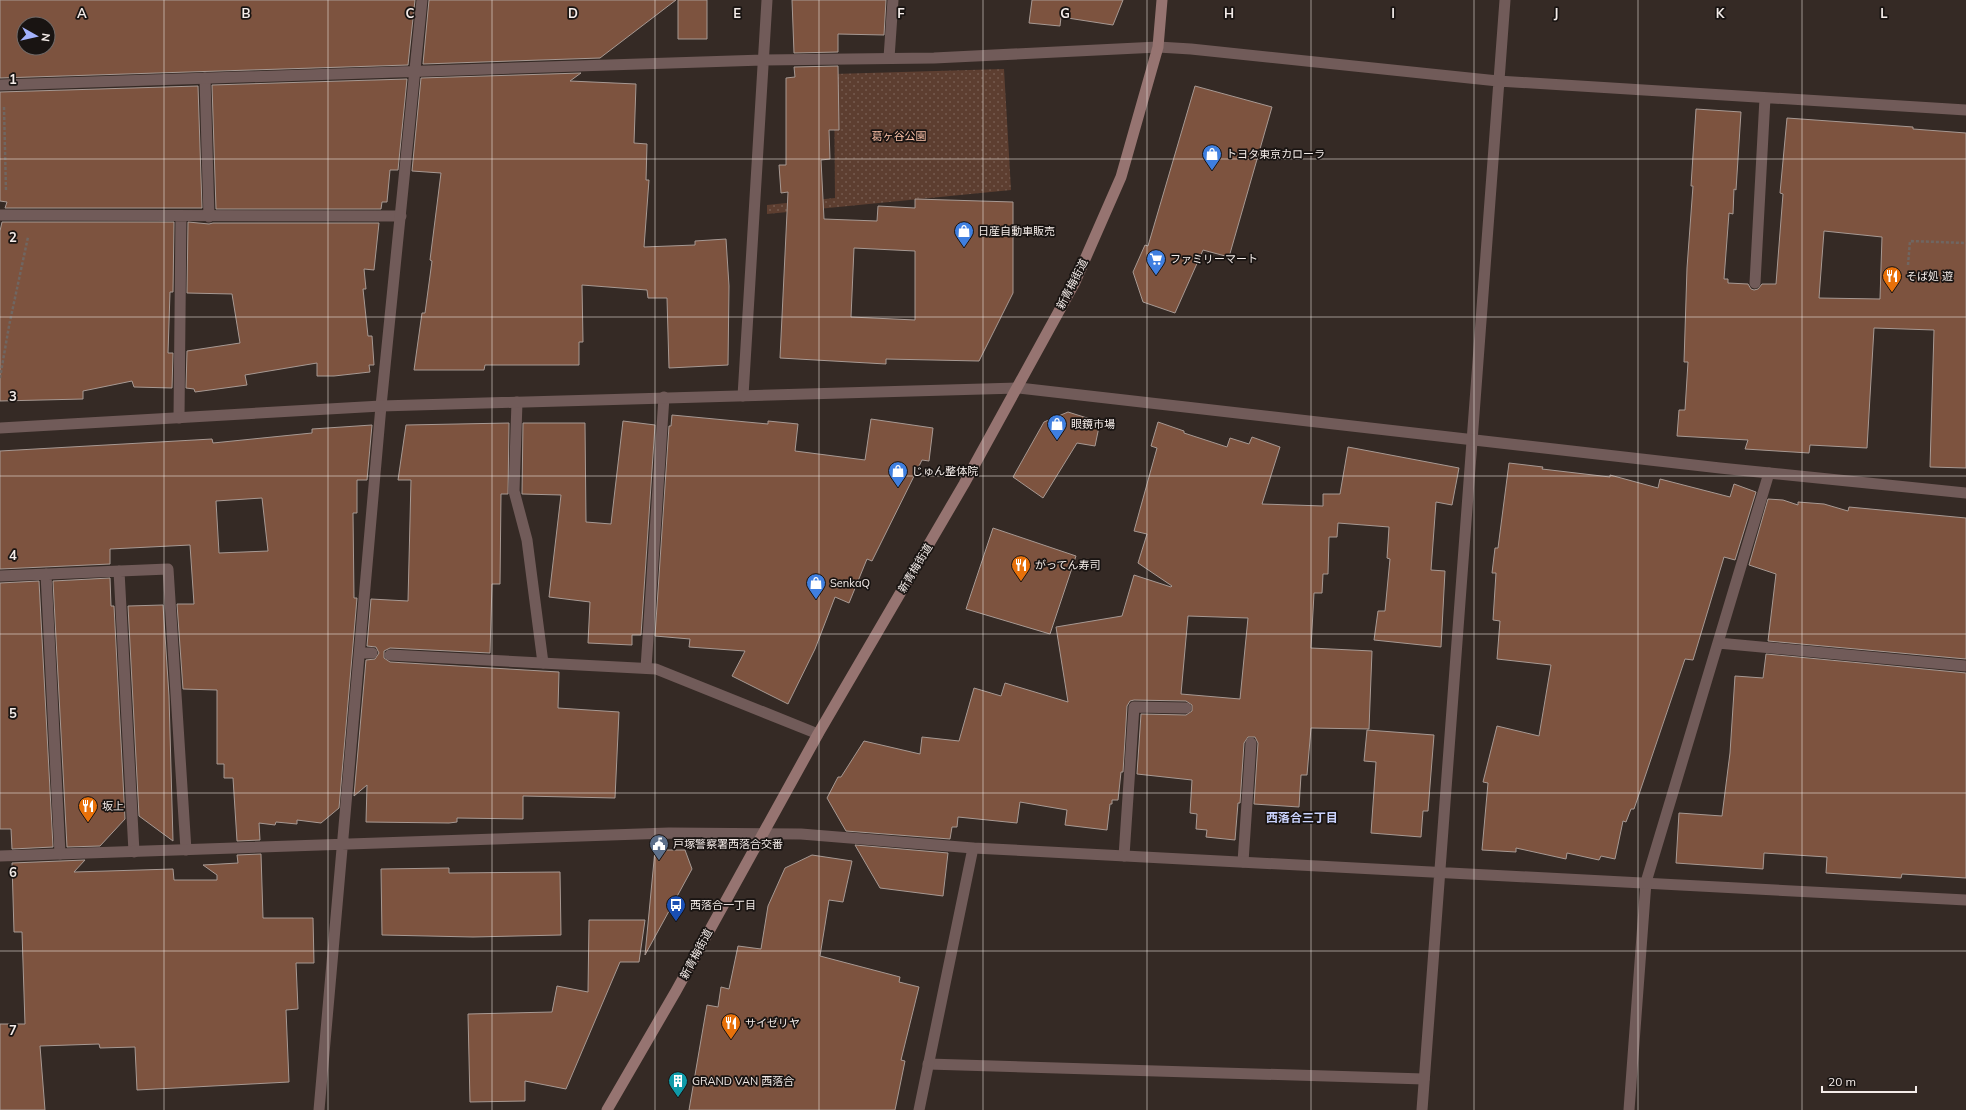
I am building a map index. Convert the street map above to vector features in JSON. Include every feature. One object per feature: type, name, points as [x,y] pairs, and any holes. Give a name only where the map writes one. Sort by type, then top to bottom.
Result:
[{"type":"main road","name":"新青梅街道","points":[[607,1110],[676,991],[818,734],[1019,388],[1076,282],[1121,177],[1158,47],[1162,0]]},
{"type":"street","points":[[319,1110],[381,406],[416,72],[422,0]]},
{"type":"street","points":[[743,396],[767,0]]},
{"type":"street","points":[[889,58],[893,0]]},
{"type":"street","points":[[1422,1110],[1438,873],[1505,0]]},
{"type":"street","points":[[2,85],[763,60],[889,58],[1158,47],[1498,80],[1966,110]]},
{"type":"street","points":[[205,78],[209,217]]},
{"type":"street","points":[[1754,283],[1765,98]]},
{"type":"street","points":[[3,215],[209,217],[401,216]]},
{"type":"street","points":[[179,418],[181,216]]},
{"type":"street","points":[[0,428],[381,406],[1019,388],[1471,440],[1966,493]]},
{"type":"street","points":[[646,668],[664,398]]},
{"type":"street","points":[[517,402],[514,491],[527,540],[543,663]]},
{"type":"street","points":[[1629,1110],[1646,882],[1769,473]]},
{"type":"street","points":[[0,576],[168,569],[186,850]]},
{"type":"street","points":[[119,571],[134,852]]},
{"type":"street","points":[[46,574],[60,854]]},
{"type":"street","points":[[1718,643],[1966,666]]},
{"type":"street","points":[[360,653],[372,654]]},
{"type":"street","points":[[390,655],[656,669],[818,734]]},
{"type":"street","points":[[1124,856],[1134,707],[1186,708]]},
{"type":"street","points":[[1243,862],[1251,743]]},
{"type":"street","points":[[0,856],[668,834],[763,833],[801,834],[973,848],[1438,873],[1646,882],[1966,900]]},
{"type":"street","points":[[918,1110],[973,848]]},
{"type":"street","points":[[928,1064],[1424,1079]]},
{"type":"path","points":[[2,85],[3,215]]},
{"type":"path","points":[[0,378],[9,326],[33,215]]},
{"type":"path","points":[[1908,264],[1910,240],[1966,243]]},
{"type":"green space","name":"葛ヶ谷公園","points":[[1004,69],[1011,190],[767,214],[767,205],[835,198],[834,74]]},
{"type":"building","points":[[0,0],[415,0],[408,65],[0,78]]},
{"type":"building","points":[[429,0],[676,0],[600,58],[423,64]]},
{"type":"building","points":[[678,0],[707,0],[707,39],[678,39]]},
{"type":"building","points":[[792,0],[886,0],[884,35],[838,34],[838,52],[794,53]]},
{"type":"building","points":[[1032,0],[1123,0],[1113,25],[1061,17],[1060,26],[1029,23]]},
{"type":"building","points":[[838,66],[839,130],[829,130],[830,159],[821,160],[824,219],[877,221],[878,206],[915,208],[915,199],[1013,202],[1013,293],[979,361],[886,359],[886,364],[780,358],[788,192],[781,193],[779,165],[786,165],[786,78],[795,77],[794,67]],"holes":[[[854,248],[915,251],[915,320],[851,317]]]},
{"type":"building","points":[[581,73],[570,81],[636,84],[634,143],[647,144],[646,180],[649,180],[644,247],[695,245],[695,241],[726,239],[729,286],[728,365],[669,368],[667,298],[648,298],[647,290],[582,285],[583,342],[579,342],[579,365],[485,365],[484,370],[414,370],[422,313],[425,313],[441,173],[412,171],[421,78]]},
{"type":"building","points":[[407,79],[398,170],[390,170],[387,202],[382,202],[381,209],[216,209],[212,85]]},
{"type":"building","points":[[198,86],[202,208],[5,208],[7,202],[0,201],[0,92]]},
{"type":"building","name":"トヨタ東京カローラ","points":[[1195,86],[1272,107],[1229,257],[1203,250],[1175,313],[1143,302],[1133,272],[1145,245],[1148,246]]},
{"type":"building","points":[[1696,109],[1741,112],[1736,190],[1734,189],[1733,214],[1729,213],[1724,279],[1728,279],[1728,283],[1748,284],[1751,289],[1754,290],[1758,289],[1762,284],[1776,284],[1783,194],[1780,193],[1787,118],[1913,127],[1913,129],[1966,133],[1966,468],[1930,467],[1934,330],[1874,328],[1867,448],[1810,445],[1809,453],[1745,449],[1748,440],[1677,436],[1679,410],[1685,410],[1688,362],[1684,362],[1687,268],[1693,186],[1691,186]],"holes":[[[1824,231],[1882,237],[1880,299],[1819,298]]]},
{"type":"building","points":[[2,222],[174,222],[173,292],[170,292],[168,353],[173,353],[172,388],[134,387],[132,381],[83,391],[83,399],[0,401],[0,231]]},
{"type":"building","points":[[188,222],[209,224],[379,223],[374,270],[364,269],[366,289],[363,289],[368,336],[372,336],[374,365],[369,365],[370,372],[334,376],[317,376],[317,363],[245,375],[247,385],[195,392],[194,389],[186,388],[187,351],[240,343],[232,294],[187,293]]},
{"type":"building","points":[[1068,412],[1100,422],[1095,446],[1077,443],[1043,498],[1013,477],[1044,422]]},
{"type":"building","points":[[672,415],[768,424],[768,421],[798,424],[795,451],[865,460],[871,419],[933,428],[929,461],[922,460],[872,561],[867,559],[849,603],[835,597],[815,649],[788,704],[732,676],[745,651],[689,647],[690,639],[655,636],[669,426],[671,426]]},
{"type":"building","points":[[623,421],[655,425],[641,635],[632,635],[632,645],[588,643],[590,602],[549,597],[561,495],[522,494],[523,423],[585,423],[586,522],[611,524]]},
{"type":"building","points":[[1158,422],[1184,431],[1184,433],[1227,447],[1230,438],[1249,444],[1252,437],[1280,447],[1262,504],[1323,506],[1323,494],[1340,494],[1348,447],[1459,468],[1452,505],[1436,502],[1431,570],[1445,571],[1441,647],[1374,640],[1378,611],[1385,611],[1390,559],[1387,558],[1389,527],[1338,523],[1337,537],[1329,537],[1328,574],[1323,574],[1322,593],[1314,593],[1311,648],[1372,651],[1369,729],[1311,728],[1307,775],[1301,775],[1299,807],[1254,804],[1258,743],[1255,737],[1248,737],[1244,743],[1240,803],[1238,803],[1235,840],[1206,837],[1207,830],[1196,829],[1197,814],[1190,813],[1192,780],[1137,774],[1141,714],[1186,715],[1192,711],[1192,705],[1186,701],[1134,700],[1130,701],[1127,706],[1123,772],[1121,772],[1118,800],[1112,800],[1112,804],[1110,804],[1107,830],[1065,825],[1067,810],[1020,802],[1017,823],[958,817],[957,827],[952,827],[950,839],[846,831],[827,798],[838,777],[841,777],[864,741],[920,754],[922,737],[959,741],[974,688],[1001,696],[1005,683],[1068,702],[1056,627],[1122,616],[1134,575],[1171,587],[1172,586],[1138,563],[1147,534],[1134,531],[1157,448],[1151,446]],"holes":[[[1188,616],[1248,618],[1240,699],[1181,694]]]},
{"type":"building","points":[[509,423],[508,494],[501,494],[500,584],[492,584],[490,653],[390,648],[384,651],[384,658],[390,662],[559,672],[558,708],[619,712],[615,798],[523,796],[523,819],[457,818],[457,822],[449,823],[366,822],[367,785],[354,796],[366,660],[375,659],[379,653],[376,647],[367,646],[371,599],[408,601],[411,480],[398,480],[406,425]]},
{"type":"building","points":[[372,425],[367,480],[357,480],[357,513],[353,513],[354,598],[357,598],[339,808],[321,823],[297,820],[297,824],[276,822],[275,825],[259,823],[260,840],[237,841],[233,778],[224,778],[224,764],[217,764],[217,690],[183,689],[177,604],[194,604],[190,545],[110,549],[110,564],[0,569],[0,451],[212,439],[213,443],[312,433],[312,429]],"holes":[[[262,498],[268,551],[219,553],[216,501]]]},
{"type":"building","points":[[1509,463],[1543,467],[1542,469],[1610,477],[1610,475],[1658,488],[1660,479],[1730,497],[1734,484],[1756,492],[1735,560],[1724,557],[1693,660],[1685,659],[1634,809],[1631,809],[1626,822],[1623,821],[1615,859],[1601,856],[1599,860],[1567,853],[1566,859],[1516,848],[1516,852],[1482,850],[1488,783],[1483,782],[1497,726],[1539,736],[1551,665],[1497,659],[1500,621],[1493,620],[1496,573],[1492,573],[1495,548],[1498,548]]},
{"type":"building","points":[[1768,499],[1783,500],[1798,505],[1798,502],[1824,504],[1848,511],[1849,507],[1966,518],[1966,659],[1768,641],[1776,574],[1749,565]]},
{"type":"building","name":"がってん寿司","points":[[993,528],[1076,556],[1050,634],[966,609]]},
{"type":"building","points":[[110,578],[111,606],[114,606],[125,819],[100,846],[67,847],[53,581]]},
{"type":"building","points":[[39,581],[53,847],[12,849],[11,829],[0,829],[0,583]]},
{"type":"building","points":[[163,605],[169,696],[173,841],[139,816],[128,606]]},
{"type":"building","points":[[1766,654],[1966,673],[1966,878],[1902,874],[1901,878],[1826,873],[1827,857],[1764,853],[1763,869],[1676,863],[1679,813],[1722,816],[1730,753],[1735,676],[1763,678]]},
{"type":"building","points":[[1367,730],[1434,735],[1428,811],[1423,811],[1421,837],[1371,833],[1376,762],[1364,761]]},
{"type":"building","points":[[855,845],[948,853],[943,896],[880,888]]},
{"type":"building","points":[[655,850],[685,850],[692,869],[645,955]]},
{"type":"building","points":[[261,854],[263,918],[313,918],[314,963],[296,963],[298,1009],[286,1010],[289,1082],[137,1090],[135,1047],[100,1048],[99,1044],[40,1046],[45,1110],[0,1110],[0,1024],[25,1024],[22,932],[14,932],[12,863],[85,860],[74,872],[173,869],[174,880],[217,880],[217,875],[203,865],[238,863],[237,855]]},
{"type":"building","points":[[812,855],[852,861],[843,902],[829,900],[820,956],[900,977],[899,982],[919,987],[901,1060],[905,1061],[895,1110],[689,1110],[707,1005],[718,1007],[721,987],[729,989],[738,946],[761,949],[768,906],[785,868]]},
{"type":"building","points":[[449,868],[449,873],[560,872],[561,935],[473,937],[382,935],[381,869]]},
{"type":"building","points":[[589,920],[645,920],[639,962],[620,962],[566,1089],[525,1081],[525,1101],[470,1102],[468,1014],[552,1012],[557,986],[588,992]]},
{"type":"place","name":"トヨタ東京カローラ","points":[[1212,171]]},
{"type":"place","name":"日産自動車販売","points":[[964,248]]},
{"type":"place","name":"ファミリーマート","points":[[1156,276]]},
{"type":"place","name":"そば処 遊","points":[[1892,293]]},
{"type":"place","name":"眼鏡市場","points":[[1057,441]]},
{"type":"place","name":"じゅん整体院","points":[[898,488]]},
{"type":"place","name":"がってん寿司","points":[[1021,582]]},
{"type":"place","name":"SenkaQ","points":[[816,600]]},
{"type":"place","name":"坂上","points":[[88,823]]},
{"type":"place","name":"戸塚警察署西落合交番","points":[[659,861]]},
{"type":"place","name":"西落合一丁目","points":[[676,922]]},
{"type":"place","name":"サイゼリヤ","points":[[731,1040]]},
{"type":"place","name":"GRAND VAN 西落合","points":[[678,1098]]},
{"type":"district","name":"西落合三丁目","points":[[1302,818]]}]
